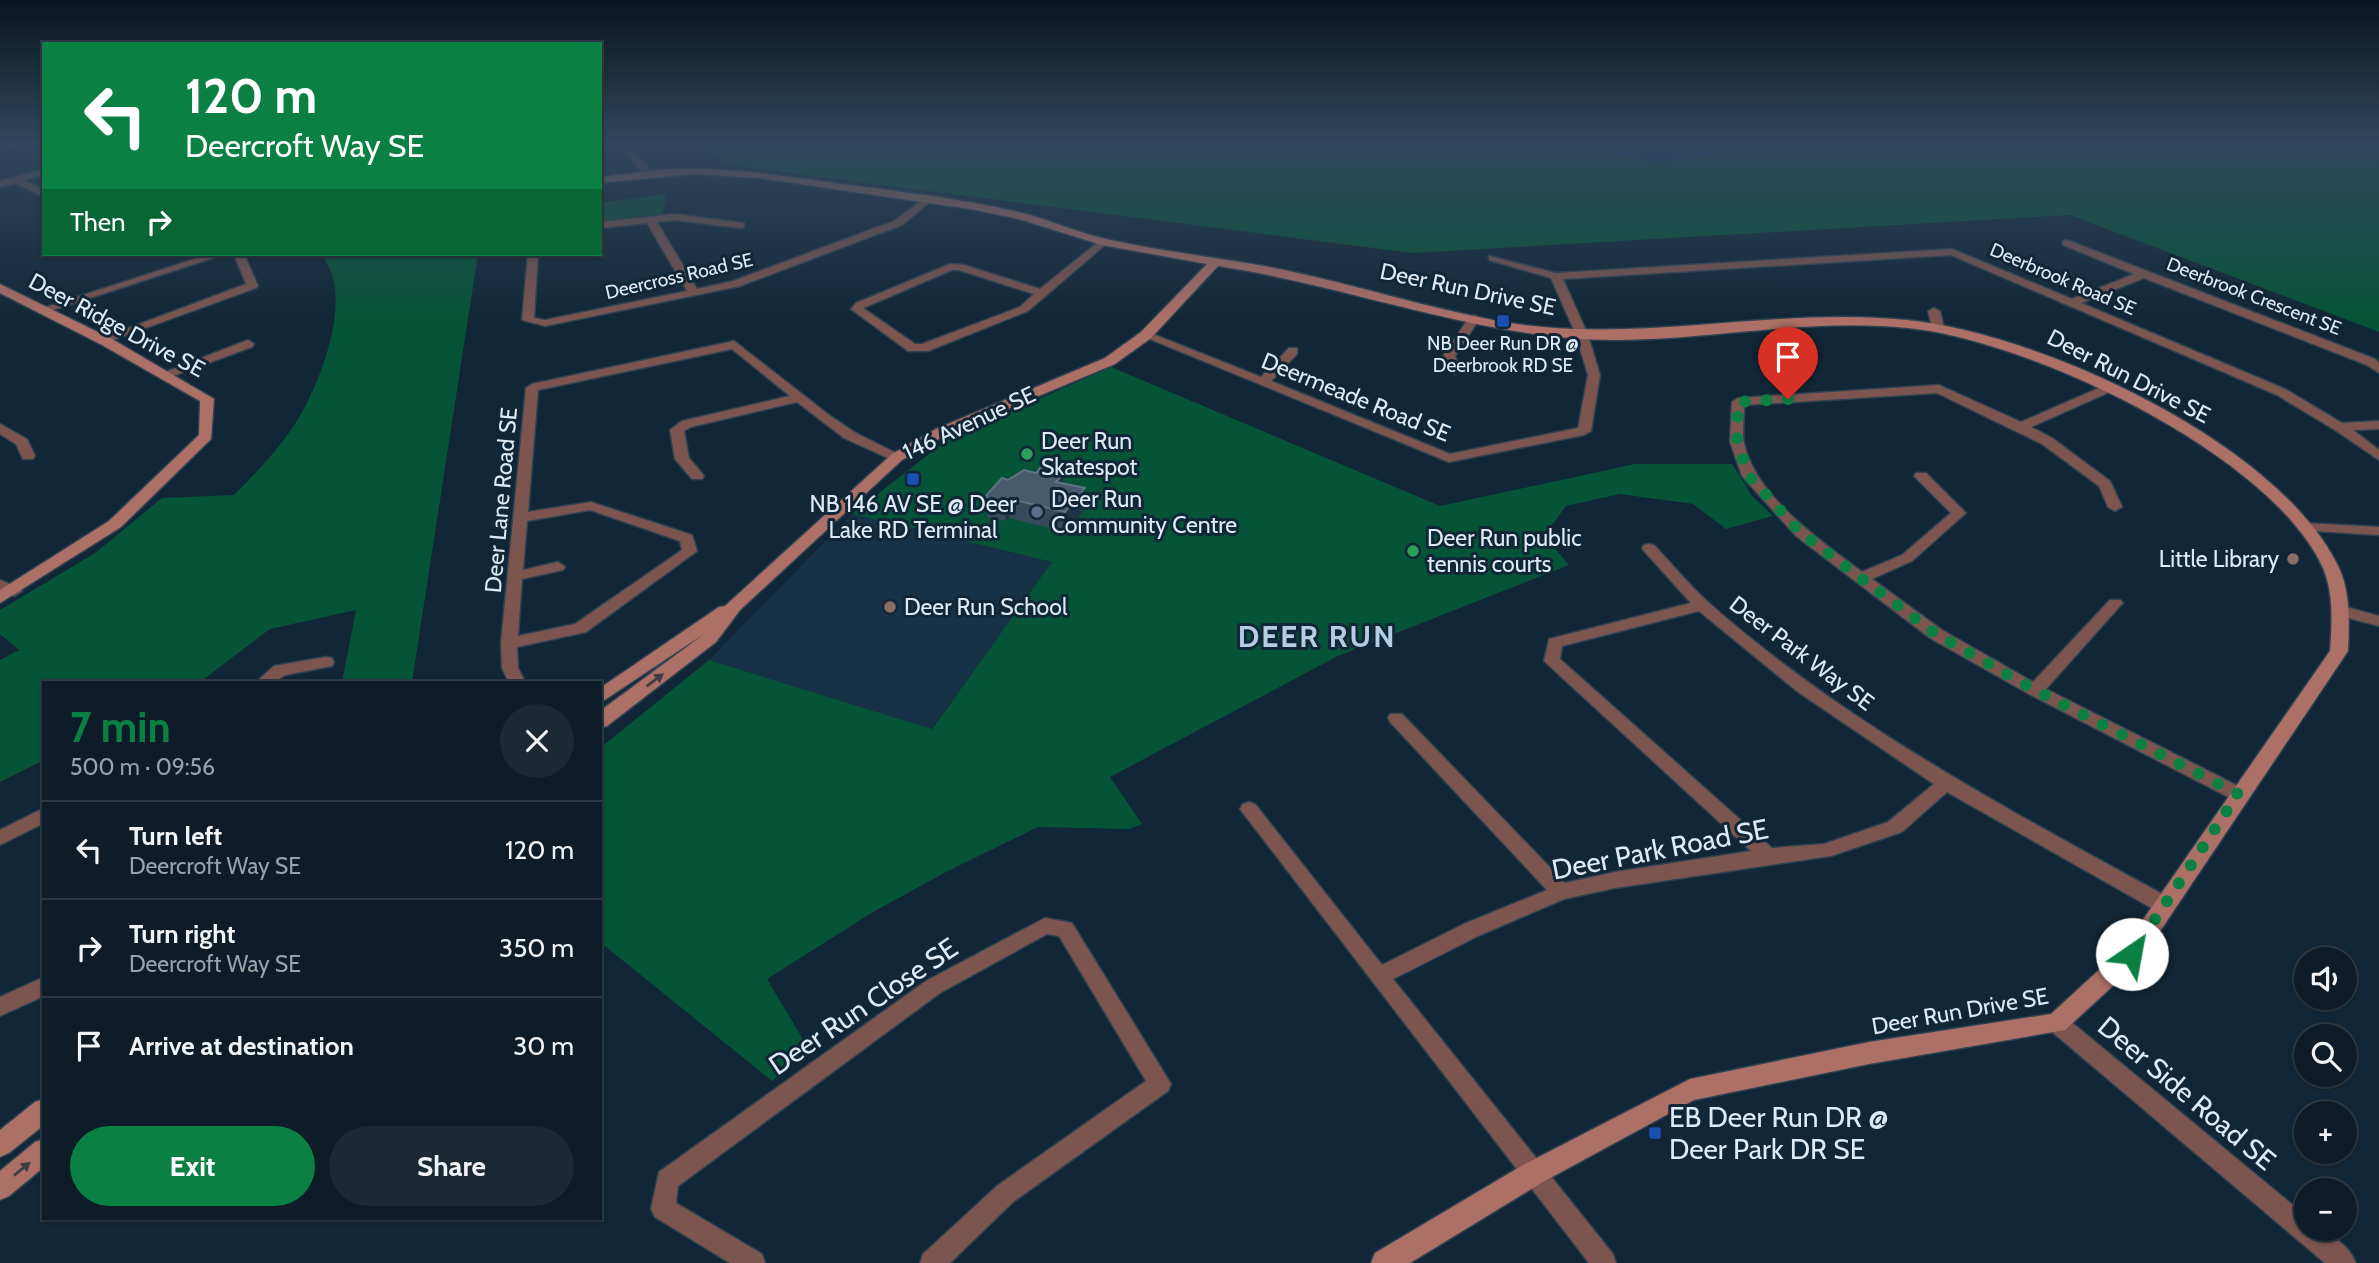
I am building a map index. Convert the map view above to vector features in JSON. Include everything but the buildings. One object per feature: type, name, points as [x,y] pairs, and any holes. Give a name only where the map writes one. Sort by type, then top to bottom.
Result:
[{"type":"street","name":"Deercross Road SE","points":[[533,256],[528,320],[545,323],[694,293],[761,276],[898,223],[924,202]]},
{"type":"street","name":"Deer Run Drive SE","points":[[949,202],[1016,215],[1102,242],[1288,274],[1526,329],[1582,335],[1690,332],[1936,318],[2065,366],[2161,414],[2224,453],[2268,488],[2304,527],[2330,566],[2342,611],[2339,651],[2238,794],[2132,954],[2057,1023],[1869,1053],[1690,1090],[1532,1174],[1385,1263]]},
{"type":"street","points":[[602,225],[676,217],[740,225]]},
{"type":"street","points":[[650,219],[694,293]]},
{"type":"street","points":[[1044,294],[960,267],[950,267],[860,305],[857,309],[912,348],[924,348],[1024,309],[1044,294],[1102,242]]},
{"type":"street","points":[[2067,243],[2144,274]]},
{"type":"street","name":"Deerbrook Road SE","points":[[1493,258],[1556,276],[1952,252],[2281,392],[2340,427],[2379,456]]},
{"type":"street","points":[[43,310],[214,256]]},
{"type":"street","points":[[103,340],[252,286],[240,256]]},
{"type":"street","name":"146 Avenue SE","points":[[602,695],[734,606],[897,457],[941,432],[1110,360],[1146,335],[1216,261]]},
{"type":"street","name":"Deerbrook Crescent SE","points":[[2074,302],[2144,274],[2371,362],[2379,369]]},
{"type":"street","points":[[1556,276],[1582,335]]},
{"type":"street","name":"Deer Ridge Drive SE","points":[[0,288],[103,340],[207,399],[206,436],[115,524],[5,591]]},
{"type":"street","points":[[1455,370],[1449,356],[1474,318]]},
{"type":"street","name":"Deermeade Road SE","points":[[1146,335],[1449,458],[1584,431],[1594,375],[1582,335]]},
{"type":"street","points":[[166,374],[248,344]]},
{"type":"street","name":"Deer Lane Road SE","points":[[516,681],[510,668],[509,643],[532,388],[734,345],[849,435],[897,457]]},
{"type":"street","points":[[1263,383],[1293,351]]},
{"type":"street","points":[[2021,427],[2108,388]]},
{"type":"street","points":[[2115,507],[2105,484],[2047,440],[1939,389],[1738,402],[1737,442],[1749,476],[1801,533],[1936,634],[2035,690],[2238,794]]},
{"type":"street","points":[[697,476],[682,459],[677,430],[687,424],[799,398]]},
{"type":"street","points":[[2340,427],[2379,425]]},
{"type":"street","points":[[3,433],[22,442],[28,456]]},
{"type":"street","points":[[1860,578],[1908,558],[1959,513],[1921,475]]},
{"type":"street","points":[[509,643],[580,628],[690,551],[687,538],[591,506],[519,519]]},
{"type":"street","points":[[2304,527],[2379,531]]},
{"type":"street","points":[[1649,548],[1702,605]]},
{"type":"street","points":[[515,576],[558,567]]},
{"type":"street","points":[[2035,690],[2115,603]]},
{"type":"street","name":"Deer Park Way SE","points":[[1768,856],[1552,661],[1555,643],[1702,605],[1804,688],[1946,783],[2164,905]]},
{"type":"street","name":"146 Avenue SE","points":[[602,719],[710,638],[734,606]]},
{"type":"street","points":[[2342,611],[2379,621]]},
{"type":"street","points":[[265,681],[280,670],[326,662]]},
{"type":"street","points":[[1396,718],[1561,892]]},
{"type":"street","name":"Deer Park Road SE","points":[[1378,976],[1471,930],[1561,892],[1615,880],[1768,856],[1824,851],[1895,827],[1946,783]]},
{"type":"street","points":[[1248,809],[1604,1263]]},
{"type":"street","points":[[0,838],[42,816]]},
{"type":"street","name":"Deer Run Close SE","points":[[752,1263],[663,1209],[667,1180],[933,987],[1045,926],[1065,929],[1160,1084],[1005,1194],[932,1263]]},
{"type":"street","points":[[0,1007],[42,987]]},
{"type":"street","name":"Deer Side Road SE","points":[[2057,1023],[2344,1263]]},
{"type":"street","points":[[0,1143],[42,1112]]},
{"type":"street","points":[[0,1187],[42,1153]]},
{"type":"shaded area","name":"Deer Run School","points":[[852,514],[1053,562],[931,729],[709,660]]},
{"type":"green space","points":[[665,202],[662,214],[602,222],[602,203]]},
{"type":"green space","points":[[1013,202],[2379,202],[2379,332],[2070,215],[1413,253]]},
{"type":"green space","points":[[323,256],[478,256],[412,681],[342,681],[356,610],[270,629],[201,681],[42,681],[42,761],[0,782],[0,660],[19,650],[0,634],[0,610],[95,553],[162,498],[234,495],[264,464],[300,415],[326,357],[335,315],[336,295]]},
{"type":"green space","points":[[1111,367],[1440,506],[1635,464],[1732,464],[1752,496],[1773,516],[1726,529],[1693,504],[1620,494],[1566,506],[1544,536],[1569,565],[1338,656],[1110,777],[1142,824],[1129,829],[1038,827],[948,871],[873,912],[767,979],[810,1051],[772,1081],[602,944],[602,746],[709,660],[932,729],[1052,562],[852,514],[947,440]]},
{"type":"place","name":"NB Deer Run DR @ Deerbrook RD SE","points":[[1503,321]]},
{"type":"place","name":"Deer Run Skatespot","points":[[1027,454]]},
{"type":"place","name":"NB 146 AV SE @ Deer Lake RD Terminal","points":[[913,479]]},
{"type":"place","name":"Deer Run Community Centre","points":[[1037,512]]},
{"type":"place","name":"Deer Run public tennis courts","points":[[1413,551]]},
{"type":"place","name":"Little Library","points":[[2293,559]]},
{"type":"place","name":"Deer Run School","points":[[890,607]]},
{"type":"place","name":"EB Deer Run DR @ Deer Park DR SE","points":[[1655,1133]]},
{"type":"district","name":"DEER RUN","points":[[1317,636]]},
{"type":"route","points":[[1788,399],[1738,402],[1737,442],[1749,476],[1801,533],[1936,634],[2035,690],[2238,794],[2132,954]]}]
